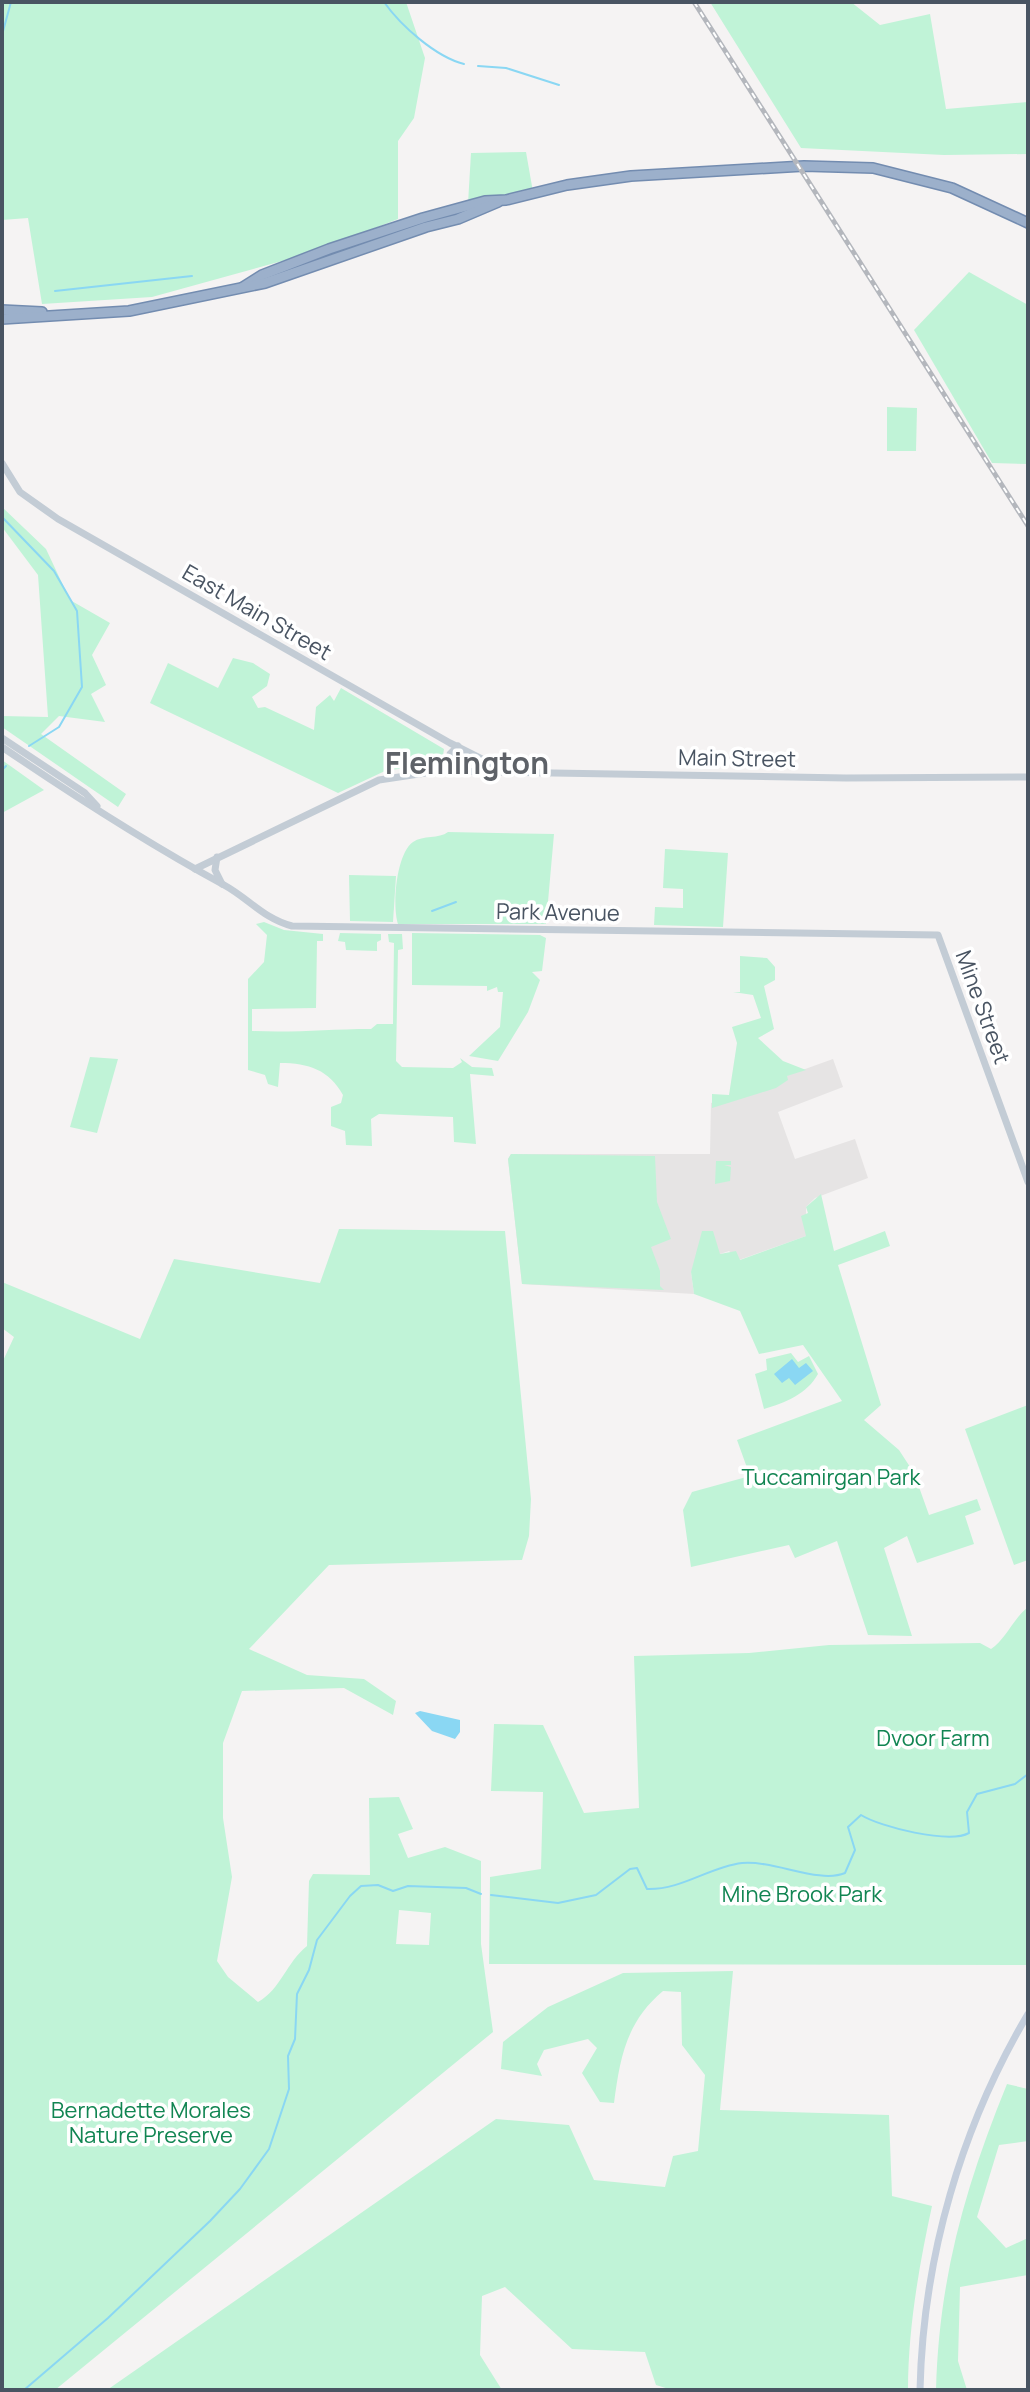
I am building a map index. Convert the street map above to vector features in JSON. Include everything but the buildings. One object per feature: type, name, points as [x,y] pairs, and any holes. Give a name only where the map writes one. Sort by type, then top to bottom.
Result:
[{"type":"highway","points":[[2,319],[129,311],[243,287],[262,275],[371,235],[485,201],[498,202],[559,186],[614,178],[856,167],[922,178],[1028,223]]},
{"type":"highway","points":[[2,310],[49,314]]},
{"type":"main road","points":[[920,2390],[928,2298],[954,2180],[984,2099],[1028,2014]]},
{"type":"street","name":"East Main Street","points":[[2,463],[20,492],[58,519],[510,773]]},
{"type":"street","points":[[2,738],[85,793],[105,813]]},
{"type":"street","points":[[446,771],[450,754],[458,746]]},
{"type":"street","points":[[2,747],[105,813]]},
{"type":"street","name":"Main Street","points":[[195,869],[379,780],[446,771],[1028,777]]},
{"type":"street","name":"Park Avenue","points":[[105,813],[222,884],[266,917],[300,927],[938,935]]},
{"type":"street","points":[[217,857],[215,870],[222,884]]},
{"type":"street","name":"Mine Street","points":[[938,935],[1028,1182]]},
{"type":"shaded area","points":[[833,1059],[843,1087],[778,1112],[795,1159],[855,1139],[868,1178],[815,1198],[806,1207],[806,1236],[739,1260],[729,1251],[720,1254],[691,1272],[694,1294],[522,1284],[508,1159],[511,1154],[710,1154],[711,1103]]},
{"type":"green space","points":[[2,2],[406,2],[425,58],[414,118],[398,141],[398,219],[311,253],[152,297],[42,304],[28,218],[2,220]]},
{"type":"green space","points":[[710,2],[851,2],[880,25],[930,14],[946,109],[1028,102],[1028,154],[944,155],[801,148]]},
{"type":"green space","points":[[526,152],[533,192],[468,204],[471,153]]},
{"type":"green space","points":[[969,272],[1028,305],[1028,464],[992,463],[914,330]]},
{"type":"green space","points":[[887,407],[917,408],[916,451],[887,451]]},
{"type":"green space","points":[[2,507],[46,549],[70,600],[110,623],[92,655],[106,685],[91,694],[105,722],[59,716],[41,734],[126,794],[118,807],[2,727],[2,716],[48,717],[38,575],[2,527]]},
{"type":"green space","points":[[233,658],[253,663],[270,674],[267,686],[252,697],[258,708],[265,707],[314,730],[316,707],[330,695],[334,701],[341,688],[444,749],[442,762],[385,771],[338,793],[150,703],[168,663],[218,688]]},
{"type":"green space","points":[[2,760],[44,790],[2,813]]},
{"type":"green space","points":[[448,832],[554,834],[546,924],[398,924],[395,905],[397,881],[407,848],[417,840]]},
{"type":"green space","points":[[665,849],[728,853],[723,927],[654,925],[655,907],[683,908],[683,889],[663,888]]},
{"type":"green space","points":[[349,875],[396,876],[393,922],[350,921]]},
{"type":"green space","points":[[264,922],[284,930],[323,934],[323,941],[317,941],[316,1008],[252,1009],[252,1031],[371,1029],[377,1024],[393,1024],[394,943],[389,942],[388,934],[402,934],[403,949],[398,950],[396,1061],[402,1067],[453,1068],[462,1062],[460,1058],[472,1067],[492,1068],[494,1076],[470,1074],[476,1144],[454,1142],[453,1117],[379,1114],[371,1119],[372,1146],[346,1145],[345,1131],[331,1126],[331,1107],[341,1103],[343,1095],[325,1074],[300,1064],[280,1063],[278,1087],[268,1084],[265,1075],[248,1070],[248,979],[264,962],[267,935],[256,924]]},
{"type":"green space","points":[[340,933],[381,934],[381,940],[377,942],[377,951],[346,950],[345,942],[338,941]]},
{"type":"green space","points":[[412,933],[540,935],[546,938],[542,971],[532,972],[540,980],[528,1012],[498,1061],[469,1056],[500,1027],[503,992],[498,992],[497,987],[487,991],[487,986],[412,985]]},
{"type":"green space","points":[[740,956],[767,958],[775,967],[775,980],[764,986],[774,1029],[758,1038],[783,1061],[806,1070],[787,1076],[788,1080],[776,1088],[712,1108],[712,1094],[729,1095],[737,1043],[732,1027],[761,1018],[753,995],[733,992],[740,992]]},
{"type":"green space","points":[[90,1057],[118,1059],[97,1133],[70,1127]]},
{"type":"green space","points":[[511,1154],[655,1156],[657,1202],[671,1239],[651,1247],[660,1271],[660,1286],[664,1290],[522,1284],[508,1159]]},
{"type":"green space","points":[[716,1161],[731,1161],[731,1165],[724,1165],[731,1167],[730,1181],[715,1184]]},
{"type":"green space","name":"Tuccamirgan Park","points":[[821,1194],[834,1251],[885,1231],[890,1246],[838,1265],[881,1405],[864,1420],[899,1450],[914,1473],[929,1515],[977,1499],[981,1510],[965,1516],[974,1544],[917,1563],[907,1536],[884,1548],[912,1636],[868,1635],[837,1541],[795,1558],[789,1545],[691,1567],[683,1510],[692,1492],[750,1476],[737,1440],[842,1401],[803,1345],[759,1354],[740,1311],[694,1294],[691,1272],[702,1231],[713,1231],[720,1254],[736,1251],[740,1260],[806,1236],[801,1216],[808,1213],[806,1207]]},
{"type":"green space","name":"Bernadette Morales Nature Preserve","points":[[339,1229],[505,1231],[531,1499],[529,1536],[522,1560],[329,1565],[249,1649],[307,1675],[364,1679],[396,1701],[393,1715],[344,1688],[242,1691],[223,1743],[223,1818],[232,1877],[217,1961],[228,1977],[258,2002],[266,1997],[307,1946],[309,1881],[313,1874],[370,1875],[369,1798],[399,1797],[413,1829],[398,1834],[408,1858],[445,1847],[481,1861],[481,1944],[493,2032],[55,2390],[2,2390],[2,1363],[14,1337],[2,1328],[2,1282],[140,1339],[174,1259],[320,1283]],"holes":[[[399,1910],[431,1913],[429,1945],[396,1944]]]},
{"type":"green space","points":[[791,1353],[798,1362],[809,1356],[818,1374],[795,1397],[764,1409],[755,1374],[767,1370],[766,1359]]},
{"type":"green space","points":[[1028,1405],[1028,1560],[1014,1565],[965,1429]]},
{"type":"green space","points":[[1028,1607],[1028,1965],[489,1964],[490,1877],[541,1869],[543,1792],[491,1791],[494,1724],[543,1725],[584,1813],[639,1808],[634,1656],[749,1653],[829,1645],[980,1643],[991,1649]]},
{"type":"green space","points":[[733,1971],[720,2110],[889,2115],[892,2196],[932,2206],[915,2298],[908,2390],[672,2390],[656,2385],[645,2352],[572,2349],[505,2287],[482,2296],[480,2355],[502,2390],[107,2390],[496,2119],[569,2125],[594,2180],[665,2187],[673,2156],[698,2151],[705,2075],[682,2045],[681,1992],[663,1991],[633,2028],[622,2056],[614,2103],[600,2102],[582,2073],[597,2048],[588,2039],[544,2050],[537,2064],[542,2076],[501,2069],[503,2042],[548,2007],[623,1973]]},
{"type":"green space","points":[[1007,2084],[1028,2089],[1028,2141],[999,2145],[977,2217],[1006,2248],[1028,2238],[1028,2275],[960,2287],[958,2361],[967,2390],[936,2390],[942,2309],[957,2234],[979,2160]]},
{"type":"water","points":[[792,1359],[799,1368],[806,1363],[813,1371],[795,1385],[789,1378],[782,1383],[774,1374]]},
{"type":"water","points":[[420,1711],[460,1720],[460,1732],[455,1739],[432,1731],[415,1713]]},
{"type":"waterway","points":[[2,35],[11,2]]},
{"type":"waterway","points":[[384,2],[420,39],[442,55],[464,64]]},
{"type":"waterway","points":[[478,66],[506,68],[559,85]]},
{"type":"waterway","points":[[55,291],[192,276]]},
{"type":"waterway","points":[[2,517],[54,571],[77,611],[82,687],[59,727],[29,746]]},
{"type":"waterway","points":[[2,770],[6,766]]},
{"type":"waterway","points":[[432,911],[456,902]]},
{"type":"waterway","points":[[491,1895],[558,1903],[596,1895],[630,1869],[637,1868],[647,1889],[672,1886],[742,1863],[834,1876],[845,1873],[855,1850],[848,1827],[861,1815],[915,1833],[959,1836],[969,1833],[967,1812],[977,1794],[1015,1784],[1028,1774]]},
{"type":"waterway","points":[[24,2390],[108,2318],[210,2221],[240,2189],[269,2149],[289,2089],[288,2056],[295,2039],[297,1994],[309,1970],[317,1940],[350,1896],[361,1886],[378,1885],[393,1891],[408,1886],[466,1888],[481,1894]]},
{"type":"railway","points":[[694,2],[1028,526]]},
{"type":"district","name":"Flemington","points":[[467,764]]},
{"type":"park label","name":"Dvoor Farm","points":[[933,1738]]},
{"type":"park label","name":"Mine Brook Park","points":[[802,1894]]}]
